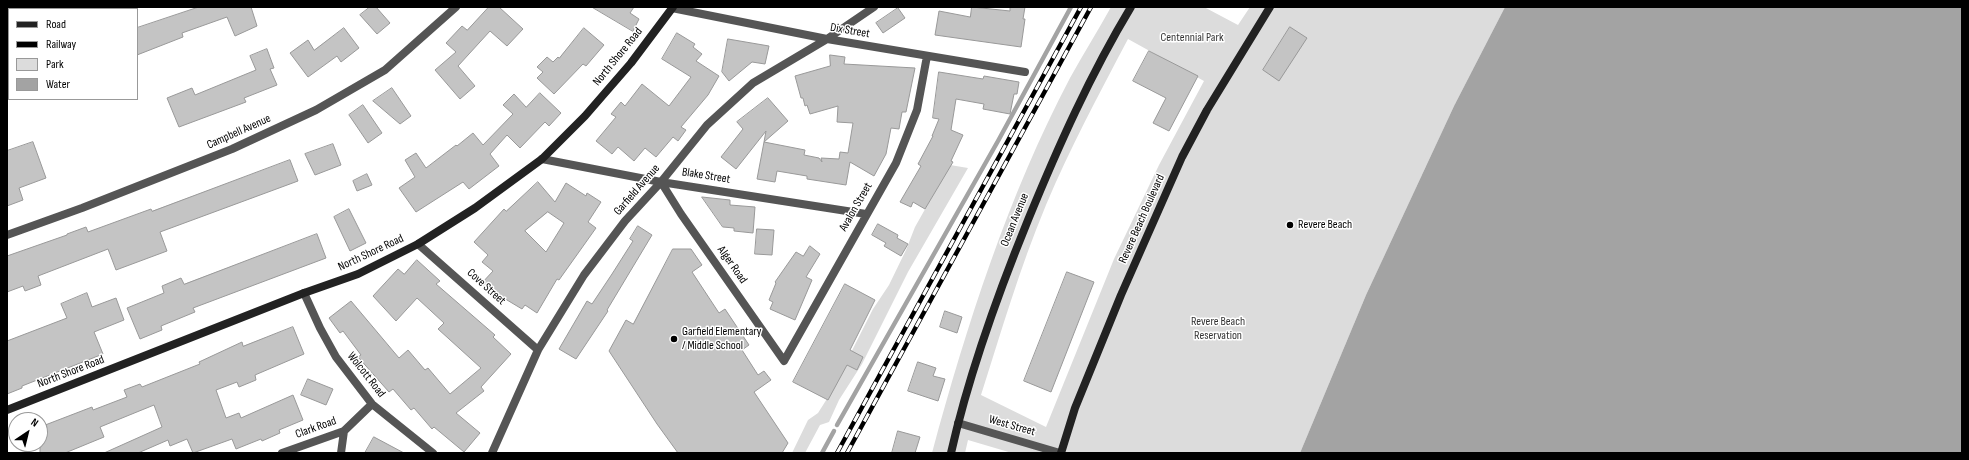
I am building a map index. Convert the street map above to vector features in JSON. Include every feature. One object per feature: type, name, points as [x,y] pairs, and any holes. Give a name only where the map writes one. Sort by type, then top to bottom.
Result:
[{"type":"main road","name":"Ocean Avenue","points":[[951,453],[958,423],[985,331],[1016,250],[1053,160],[1096,69],[1131,7]]},
{"type":"main road","name":"Revere Beach Boulevard","points":[[1060,453],[1075,408],[1121,295],[1182,158],[1214,97],[1270,7]]},
{"type":"main road","name":"North Shore Road","points":[[7,410],[304,293],[358,274],[418,244],[475,208],[542,159],[585,116],[631,63],[673,8]]},
{"type":"street","name":"Campbell Avenue","points":[[7,235],[82,208],[232,149],[316,110],[384,70],[456,7]]},
{"type":"street","name":"Garfield Avenue","points":[[492,453],[538,350],[584,275],[625,221],[661,182],[707,124],[753,83],[827,39],[874,7]]},
{"type":"street","name":"Dix Street","points":[[673,8],[827,39],[1025,72]]},
{"type":"street","name":"Avalon Street","points":[[784,361],[896,163],[917,110],[927,56]]},
{"type":"street","name":"Blake Street","points":[[542,159],[661,182],[866,214]]},
{"type":"street","name":"Alger Road","points":[[661,182],[681,214],[784,361]]},
{"type":"street","name":"Cove Street","points":[[418,244],[538,350]]},
{"type":"street","name":"Wolcott Road","points":[[304,293],[320,328],[336,357],[372,404],[433,453]]},
{"type":"street","name":"Clark Road","points":[[282,453],[344,431],[372,404]]},
{"type":"street","name":"West Street","points":[[958,423],[1060,453]]},
{"type":"street","points":[[341,453],[344,431]]},
{"type":"green space","name":"Revere Beach Reservation","points":[[1111,7],[1204,7],[1238,25],[1250,7],[1505,7],[1454,106],[1366,295],[1300,453],[1012,453],[968,440],[965,453],[932,453],[945,405],[975,309],[1008,214],[1027,168],[1070,78]],"holes":[[[1128,39],[1204,81],[1159,165],[1114,259],[1046,427],[981,395],[1019,276],[1046,205],[1075,142]]]},
{"type":"green space","points":[[950,165],[968,168],[908,272],[862,364],[839,400],[829,422],[820,425],[805,453],[792,453],[808,420],[818,413],[830,394],[873,309],[889,285],[915,227]]},
{"type":"water","points":[[1505,7],[1962,7],[1962,453],[1300,453],[1366,295],[1454,106]]},
{"type":"building","points":[[199,7],[251,7],[257,26],[235,36],[227,17],[182,33],[183,37],[138,55],[138,28]]},
{"type":"building","points":[[370,7],[376,7],[390,23],[377,34],[360,15]]},
{"type":"building","points":[[489,7],[499,7],[523,29],[507,46],[490,31],[458,66],[475,86],[460,99],[435,70],[456,52],[446,43],[462,26],[467,30]]},
{"type":"building","points":[[592,7],[634,7],[630,13],[639,19],[633,31]]},
{"type":"building","points":[[972,7],[1010,11],[1010,7],[1025,7],[1021,47],[935,35],[939,11],[970,17]]},
{"type":"building","points":[[898,8],[905,18],[883,33],[876,23]]},
{"type":"building","points":[[1290,27],[1307,38],[1279,81],[1263,70]]},
{"type":"building","points":[[344,28],[359,48],[341,62],[337,56],[308,77],[290,53],[308,40],[314,50]]},
{"type":"building","points":[[584,28],[604,45],[586,66],[583,64],[554,94],[537,78],[543,72],[537,67],[547,57],[553,62],[558,57],[559,58]]},
{"type":"building","points":[[677,33],[695,44],[693,47],[702,54],[696,61],[719,76],[708,95],[681,127],[686,130],[678,141],[673,137],[656,157],[645,148],[634,161],[618,147],[612,154],[596,141],[616,117],[611,114],[621,102],[625,106],[642,84],[669,106],[691,77],[662,59]]},
{"type":"building","points":[[728,39],[769,46],[765,64],[752,62],[729,81],[722,72]]},
{"type":"building","points":[[267,49],[274,68],[270,69],[277,85],[244,98],[246,102],[179,127],[167,98],[192,88],[195,95],[256,70],[250,56]]},
{"type":"building","points":[[1149,51],[1198,76],[1169,131],[1153,123],[1166,98],[1133,81]]},
{"type":"building","points":[[830,55],[845,57],[844,64],[915,68],[906,112],[902,112],[899,129],[891,128],[886,154],[874,176],[850,162],[846,185],[807,179],[807,176],[777,171],[775,182],[757,179],[764,142],[805,150],[804,155],[819,158],[822,162],[821,158],[839,159],[840,152],[848,153],[853,123],[837,122],[838,106],[810,114],[807,105],[805,106],[803,98],[801,98],[795,76],[830,66]]},
{"type":"building","points":[[939,72],[983,79],[984,76],[1019,82],[1017,94],[1014,94],[1010,114],[983,109],[984,104],[956,99],[951,130],[963,135],[951,161],[953,162],[925,209],[913,202],[911,207],[900,202],[921,166],[918,164],[933,136],[939,119],[933,118]]},
{"type":"building","points":[[392,88],[411,116],[400,124],[373,101]]},
{"type":"building","points":[[540,93],[561,113],[549,126],[545,122],[520,148],[507,135],[490,154],[499,166],[469,189],[463,182],[416,212],[399,188],[415,177],[405,160],[416,153],[426,168],[473,133],[483,145],[513,114],[503,105],[514,94],[526,107]]},
{"type":"building","points":[[768,98],[788,121],[764,142],[766,131],[736,169],[721,157],[743,129],[737,122]]},
{"type":"building","points":[[363,105],[382,133],[368,143],[349,115]]},
{"type":"building","points":[[33,142],[46,178],[19,188],[23,200],[7,206],[7,151]]},
{"type":"building","points":[[333,144],[341,165],[315,175],[305,154]]},
{"type":"building","points":[[290,160],[298,181],[160,232],[167,251],[116,270],[108,249],[38,276],[41,285],[25,291],[23,286],[7,292],[7,256],[86,227],[88,232],[151,209],[152,211]]},
{"type":"building","points":[[367,174],[372,185],[357,191],[353,181]]},
{"type":"building","points":[[538,182],[555,202],[566,183],[586,196],[587,193],[601,202],[588,222],[596,228],[559,280],[557,279],[537,313],[525,305],[522,309],[497,294],[495,296],[481,284],[493,271],[482,262],[488,255],[474,242],[504,209],[506,211]],"holes":[[[548,212],[564,223],[546,252],[525,231]]]},
{"type":"building","points":[[702,197],[730,200],[730,205],[755,207],[753,233],[734,231],[734,228],[723,227]]},
{"type":"building","points":[[349,209],[366,243],[350,251],[334,217]]},
{"type":"building","points":[[878,224],[898,235],[897,238],[908,244],[901,256],[884,246],[886,243],[872,235]]},
{"type":"building","points":[[638,226],[652,235],[607,310],[608,311],[576,359],[559,349],[587,301],[592,304],[612,274],[633,241],[630,239]]},
{"type":"building","points":[[757,229],[774,230],[772,255],[755,254]]},
{"type":"building","points":[[317,234],[326,258],[193,308],[195,312],[161,326],[162,330],[140,339],[127,308],[164,293],[162,286],[181,278],[184,284]]},
{"type":"building","points":[[810,246],[820,254],[806,277],[812,280],[795,320],[770,309],[773,302],[769,300],[776,283],[775,282],[796,252],[803,256]]},
{"type":"building","points":[[673,249],[691,249],[702,265],[692,272],[719,313],[725,309],[749,345],[742,350],[758,375],[764,371],[771,380],[754,392],[788,443],[782,453],[678,453],[609,351],[626,320],[633,324]]},
{"type":"building","points":[[417,260],[440,281],[436,284],[495,335],[493,337],[511,354],[481,387],[484,391],[456,413],[480,433],[464,452],[434,427],[432,429],[414,408],[411,410],[393,389],[389,392],[358,357],[361,355],[343,331],[340,333],[329,318],[351,301],[399,358],[408,350],[425,370],[428,368],[450,394],[481,368],[438,329],[444,323],[417,298],[396,321],[373,296],[398,269],[404,274]]},
{"type":"building","points":[[1067,272],[1094,282],[1051,392],[1024,381]]},
{"type":"building","points":[[845,284],[875,300],[850,350],[863,357],[857,370],[847,365],[828,400],[793,382]]},
{"type":"building","points":[[87,293],[92,307],[116,298],[124,320],[94,332],[103,354],[22,386],[22,388],[7,394],[7,341],[67,318],[61,304]]},
{"type":"building","points":[[945,311],[962,317],[957,333],[940,327]]},
{"type":"building","points":[[293,327],[304,354],[255,375],[256,380],[239,387],[237,382],[216,390],[226,418],[239,413],[241,418],[293,395],[303,420],[279,430],[280,433],[262,441],[261,439],[236,449],[232,439],[193,453],[187,439],[170,446],[168,440],[138,453],[104,453],[162,427],[154,405],[100,427],[104,437],[65,453],[40,453],[48,452],[48,424],[92,407],[93,410],[127,397],[124,390],[140,384],[142,387],[200,364],[199,362],[242,342],[243,346]]},
{"type":"building","points":[[918,362],[936,368],[933,376],[945,379],[938,401],[908,391]]},
{"type":"building","points":[[308,379],[333,389],[326,405],[301,395]]},
{"type":"building","points":[[898,431],[920,437],[915,453],[892,453]]},
{"type":"building","points":[[374,437],[404,453],[365,453]]},
{"type":"waterway","points":[[837,425],[998,141],[1071,7]]},
{"type":"waterway","points":[[822,453],[834,431]]},
{"type":"railway","points":[[837,453],[1081,7]]},
{"type":"railway","points":[[847,453],[1091,7]]},
{"type":"place","name":"Revere Beach","points":[[1290,225]]},
{"type":"place","name":"Garfield Elementary / Middle School","points":[[674,339]]},
{"type":"park label","name":"Centennial Park","points":[[1192,38]]}]
